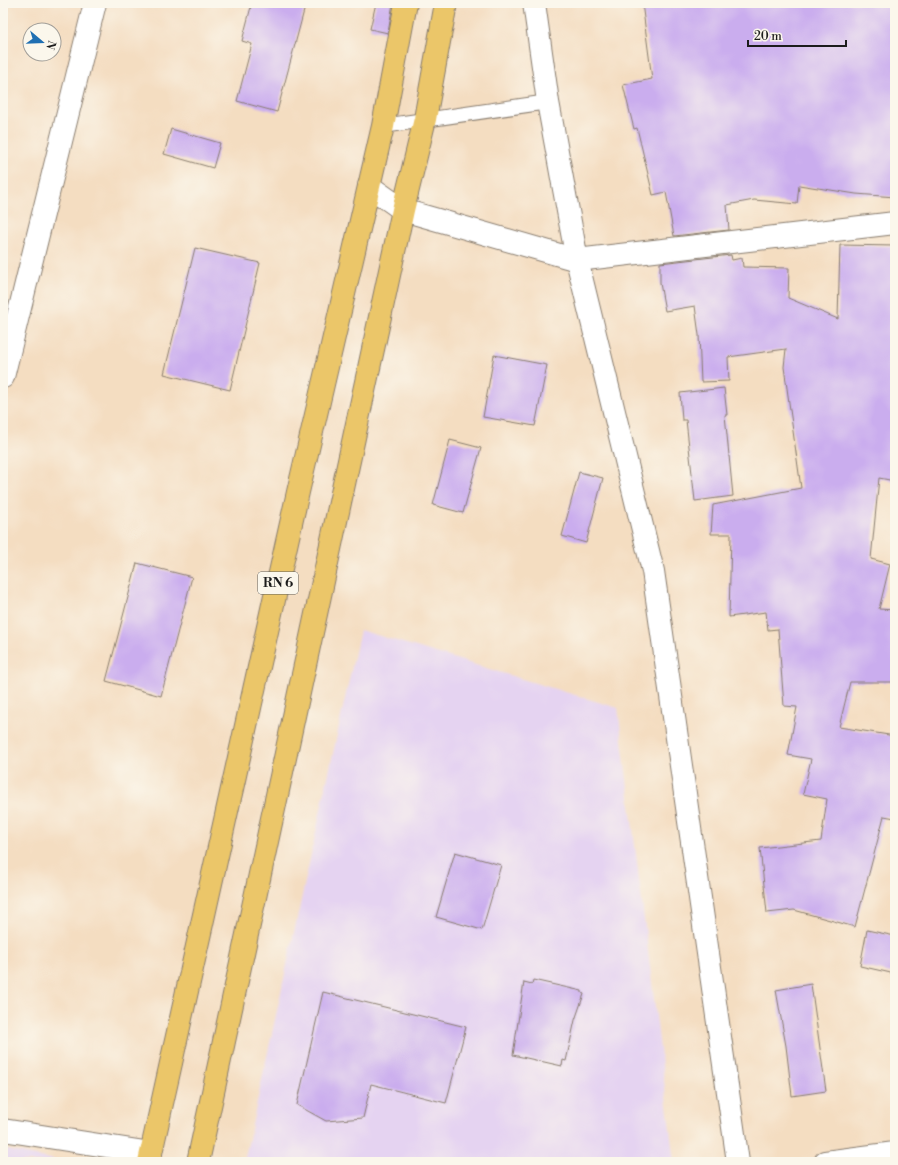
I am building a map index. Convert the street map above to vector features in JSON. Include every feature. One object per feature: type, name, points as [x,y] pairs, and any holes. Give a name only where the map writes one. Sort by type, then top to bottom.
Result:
[{"type":"main road","name":"RN 6","points":[[150,1158],[298,492],[383,126],[406,3]]},
{"type":"main road","points":[[198,1162],[403,210],[424,119],[446,3]]},
{"type":"street","points":[[3,377],[95,3]]},
{"type":"street","points":[[534,3],[548,102],[577,260],[653,572],[738,1162]]},
{"type":"street","points":[[369,186],[403,210],[577,260],[895,224]]},
{"type":"street","points":[[3,1130],[150,1158]]},
{"type":"street","points":[[824,1162],[895,1153]]},
{"type":"lane","points":[[383,126],[548,102]]},
{"type":"shaded area","points":[[360,630],[618,708],[674,1162],[244,1162]]},
{"type":"shaded area","points":[[3,1149],[64,1162],[3,1162]]},
{"type":"building","points":[[252,3],[306,3],[277,112],[237,101],[252,44],[242,41]]},
{"type":"building","points":[[376,3],[393,3],[388,33],[370,29]]},
{"type":"building","points":[[642,3],[895,3],[895,197],[856,194],[799,185],[797,204],[754,200],[727,205],[729,230],[674,236],[666,192],[653,195],[637,128],[634,129],[623,85],[652,79]]},
{"type":"building","points":[[171,129],[220,143],[213,168],[164,154]]},
{"type":"building","points":[[840,245],[895,246],[895,481],[879,478],[871,559],[890,564],[879,609],[895,610],[895,682],[850,682],[839,727],[895,736],[895,818],[884,816],[855,927],[794,910],[767,913],[760,848],[821,841],[827,799],[803,794],[811,759],[788,755],[797,707],[784,706],[778,629],[768,630],[766,612],[729,617],[731,534],[711,534],[713,505],[801,488],[784,367],[786,349],[728,357],[729,381],[701,382],[699,335],[695,306],[665,311],[660,283],[660,263],[731,255],[732,260],[742,258],[743,267],[789,268],[788,298],[838,319]]},
{"type":"building","points":[[195,248],[260,263],[230,390],[164,374]]},
{"type":"building","points":[[494,355],[547,365],[535,426],[483,417]]},
{"type":"building","points":[[724,388],[727,415],[725,415],[733,496],[695,501],[686,420],[682,420],[680,393]]},
{"type":"building","points":[[450,440],[481,448],[463,513],[433,505]]},
{"type":"building","points":[[579,472],[603,478],[586,543],[562,536]]},
{"type":"building","points":[[137,563],[192,577],[161,696],[106,681]]},
{"type":"building","points":[[455,852],[501,865],[482,930],[436,917]]},
{"type":"building","points":[[867,930],[895,936],[895,952],[891,973],[860,966]]},
{"type":"building","points":[[533,980],[582,991],[584,994],[575,1020],[566,1061],[563,1060],[562,1066],[513,1055],[524,982],[532,984]]},
{"type":"building","points":[[811,984],[826,1091],[792,1096],[786,1046],[776,990]]},
{"type":"building","points":[[323,992],[466,1027],[446,1103],[371,1084],[363,1118],[326,1121],[297,1105]]}]
